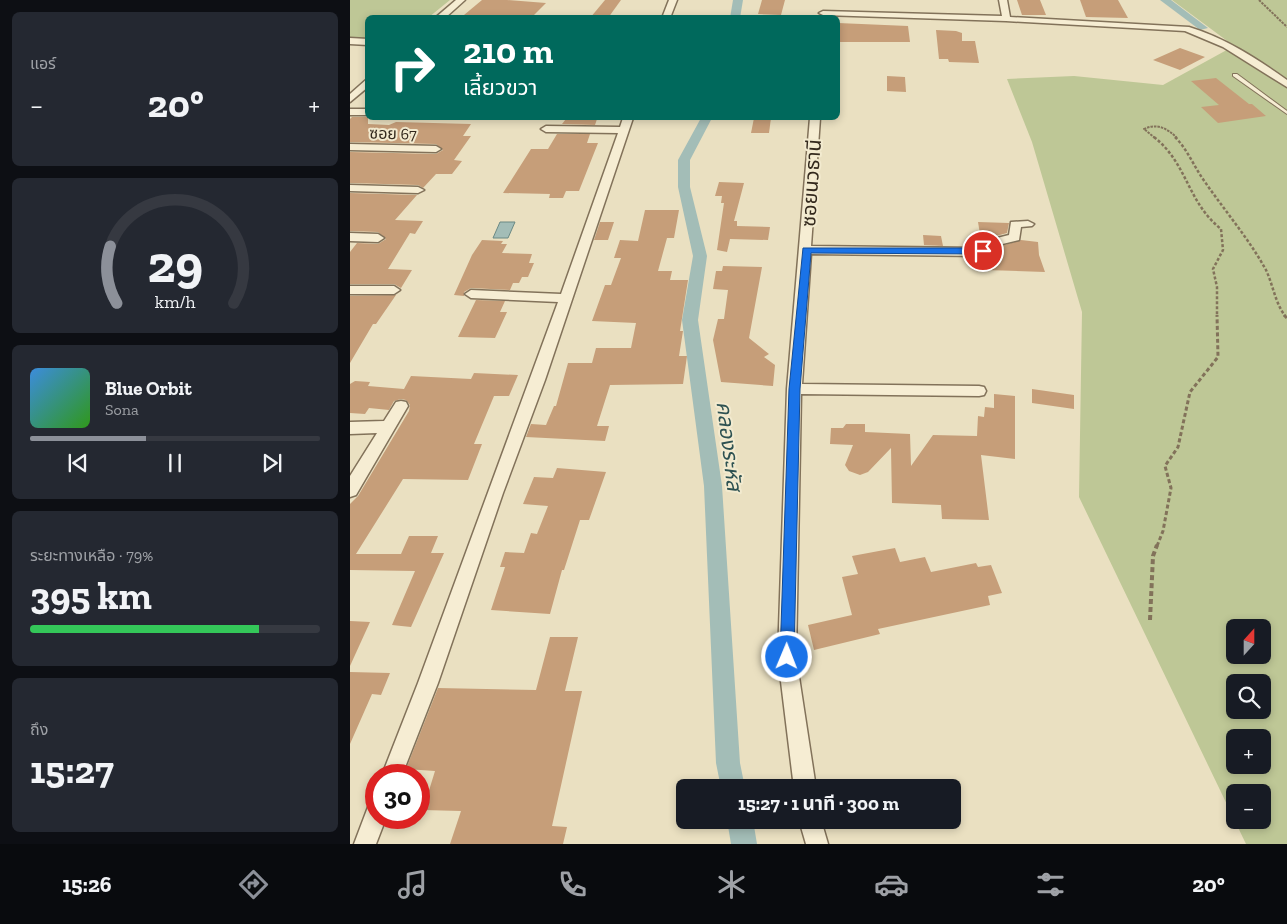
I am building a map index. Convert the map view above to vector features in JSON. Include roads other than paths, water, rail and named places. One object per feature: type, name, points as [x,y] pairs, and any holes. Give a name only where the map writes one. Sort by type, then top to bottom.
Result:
[{"type":"street","points":[[443,15],[461,0]]},
{"type":"street","points":[[667,15],[673,0]]},
{"type":"street","points":[[1003,0],[1006,19]]},
{"type":"street","points":[[823,12],[1006,19],[1186,29],[1207,34],[1234,48],[1287,84]]},
{"type":"street","points":[[350,41],[365,42]]},
{"type":"street","points":[[350,80],[365,81]]},
{"type":"street","points":[[350,99],[365,83]]},
{"type":"street","points":[[350,112],[365,112]]},
{"type":"street","name":"ซอยนวธานี","points":[[804,779],[787,657],[794,389],[815,120]]},
{"type":"street","points":[[396,764],[428,683],[566,298],[625,124],[546,129]]},
{"type":"street","name":"ซอย 67","points":[[350,147],[436,149]]},
{"type":"street","points":[[350,188],[418,190]]},
{"type":"street","points":[[806,250],[982,252],[985,245],[1015,237],[1015,224],[1028,224]]},
{"type":"street","points":[[350,237],[378,238]]},
{"type":"street","points":[[350,290],[394,290]]},
{"type":"street","points":[[471,294],[566,298]]},
{"type":"street","points":[[794,389],[979,391]]},
{"type":"street","points":[[350,490],[401,406]]},
{"type":"street","points":[[350,428],[388,427]]},
{"type":"street","points":[[365,844],[371,829]]},
{"type":"street","points":[[812,829],[816,844]]},
{"type":"lane","points":[[1235,75],[1287,113]]},
{"type":"water","points":[[500,222],[515,222],[508,238],[493,238]]},
{"type":"waterway","name":"คลองระหัส","points":[[736,15],[738,0]]},
{"type":"waterway","points":[[1165,0],[1203,28]]},
{"type":"waterway","name":"คลองระหัส","points":[[705,120],[684,160],[684,187],[700,256],[690,320],[713,486],[728,763],[731,779]]},
{"type":"waterway","name":"คลองระหัส","points":[[742,829],[744,844]]}]
